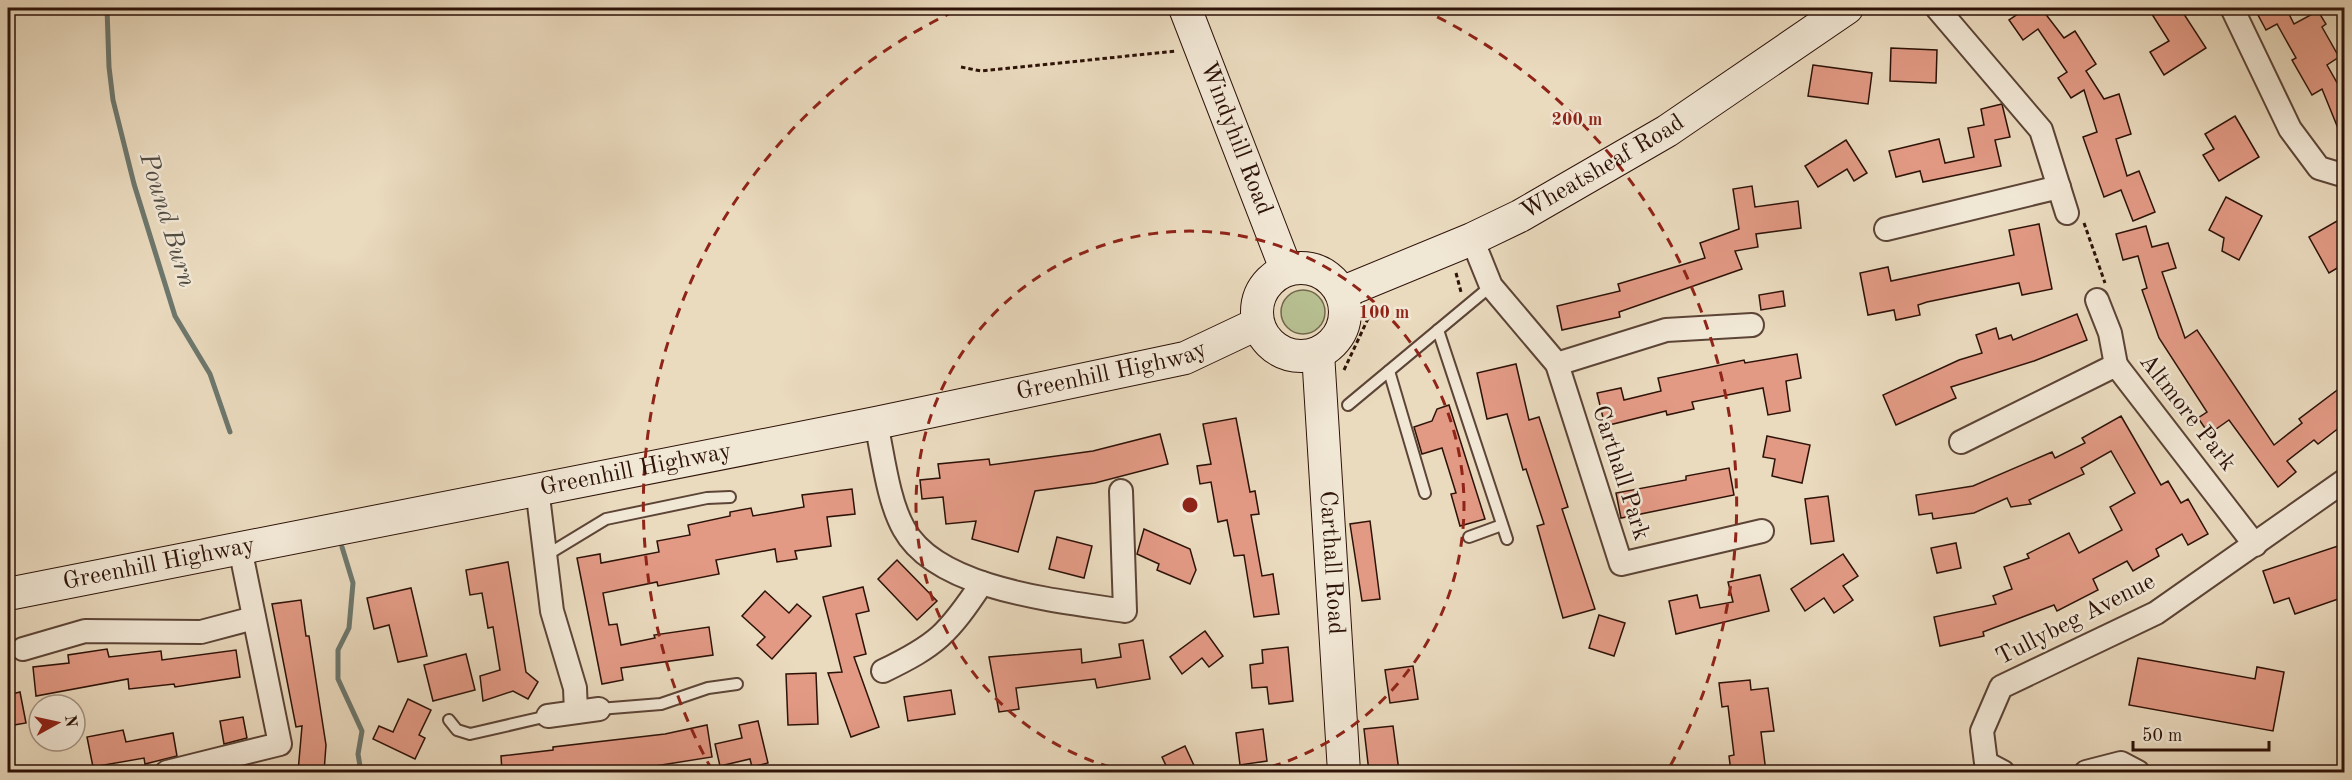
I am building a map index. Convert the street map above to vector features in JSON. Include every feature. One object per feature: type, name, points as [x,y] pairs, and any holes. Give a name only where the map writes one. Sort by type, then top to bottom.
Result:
[{"type":"main road","name":"Windyhill Road","points":[[1185,8],[1286,269]]},
{"type":"main road","name":"Wheatsheaf Road","points":[[1341,293],[1472,239],[1520,216],[1667,131],[1847,8]]},
{"type":"main road","points":[[1312,268],[1334,282],[1341,293],[1345,307],[1344,321],[1339,334],[1330,345],[1318,353],[1304,357],[1282,352],[1264,338],[1257,324],[1256,311],[1264,285],[1286,269],[1312,268]]},
{"type":"main road","name":"Greenhill Highway","points":[[8,594],[876,423],[1185,358],[1257,324]]},
{"type":"main road","name":"Carthall Road","points":[[1318,353],[1344,772]]},
{"type":"street","points":[[1937,8],[2041,130],[2067,213]]},
{"type":"street","points":[[2232,8],[2290,129],[2319,168],[2340,174]]},
{"type":"street","points":[[1886,229],[2059,187]]},
{"type":"street","name":"Carthall Park","points":[[1472,239],[1491,286],[1557,363],[1621,564],[1762,531]]},
{"type":"street","points":[[2097,300],[2110,333],[2116,365]]},
{"type":"street","points":[[1557,363],[1666,330],[1752,325]]},
{"type":"street","name":"Altmore Park","points":[[1961,442],[2116,365],[2255,545]]},
{"type":"street","points":[[876,423],[895,505],[904,530],[920,549],[946,568],[982,584],[1025,594],[1125,611],[1120,491]]},
{"type":"street","name":"Tullybeg Avenue","points":[[2003,772],[1986,763],[1982,731],[2001,687],[2096,644],[2156,613],[2344,481]]},
{"type":"street","points":[[537,488],[552,611],[575,688],[576,712]]},
{"type":"street","points":[[167,772],[280,744],[240,548]]},
{"type":"street","points":[[892,659],[929,648],[947,632],[982,584]]},
{"type":"street","points":[[23,649],[85,631],[201,632],[254,618]]},
{"type":"street","points":[[548,716],[599,709]]},
{"type":"street","points":[[2086,772],[2121,763],[2138,772]]},
{"type":"lane","points":[[1348,405],[1491,286]]},
{"type":"lane","points":[[1438,330],[1507,539]]},
{"type":"lane","points":[[1389,371],[1425,493]]},
{"type":"lane","points":[[544,557],[606,519],[707,498],[730,497]]},
{"type":"lane","points":[[1469,537],[1503,525]]},
{"type":"lane","points":[[599,709],[661,704],[708,688],[737,684]]},
{"type":"lane","points":[[449,720],[457,730],[470,734],[548,716]]},
{"type":"path","points":[[961,67],[981,71],[1184,50],[1199,45]]},
{"type":"path","points":[[2067,213],[2082,217],[2107,289],[2097,300]]},
{"type":"path","points":[[1452,270],[1461,284],[1461,293],[1453,306],[1460,312]]},
{"type":"path","points":[[1341,375],[1377,301]]},
{"type":"green space","points":[[1303,290],[1319,296],[1325,312],[1319,328],[1303,334],[1287,328],[1281,312],[1287,296]]},
{"type":"building","points":[[2027,8],[2041,8],[2064,38],[2075,31],[2096,64],[2086,71],[2104,99],[2119,94],[2131,134],[2116,139],[2127,176],[2139,171],[2155,212],[2133,221],[2121,190],[2104,197],[2083,137],[2097,132],[2084,90],[2071,98],[2058,78],[2067,72],[2038,29],[2023,40],[2009,20]]},
{"type":"building","points":[[2148,8],[2180,8],[2206,48],[2164,75],[2150,52],[2169,41]]},
{"type":"building","points":[[2268,8],[2286,8],[2294,24],[2318,11],[2326,24],[2322,27],[2339,57],[2327,65],[2344,95],[2344,143],[2322,89],[2312,95],[2292,60],[2296,58],[2277,24],[2266,30],[2257,13]]},
{"type":"building","points":[[1891,48],[1937,50],[1936,83],[1890,81]]},
{"type":"building","points":[[1813,65],[1872,73],[1868,104],[1808,96]]},
{"type":"building","points":[[2002,104],[2010,137],[1995,140],[2001,166],[1923,182],[1920,171],[1896,177],[1889,151],[1939,139],[1945,163],[1974,157],[1968,128],[1984,125],[1981,109]]},
{"type":"building","points":[[2235,116],[2259,157],[2219,181],[2203,155],[2214,149],[2205,134]]},
{"type":"building","points":[[1846,140],[1867,173],[1854,181],[1847,169],[1818,187],[1805,166]]},
{"type":"building","points":[[1752,186],[1755,207],[1798,201],[1801,228],[1756,234],[1758,247],[1735,251],[1742,269],[1619,312],[1620,317],[1562,330],[1557,306],[1620,291],[1618,284],[1705,258],[1700,243],[1739,229],[1733,189]]},
{"type":"building","points":[[2226,197],[2262,216],[2239,260],[2222,251],[2224,238],[2209,230]]},
{"type":"building","points":[[2344,217],[2344,264],[2329,273],[2309,237]]},
{"type":"building","points":[[2039,224],[2052,289],[2022,295],[2019,283],[1927,302],[1918,305],[1920,315],[1896,320],[1894,310],[1868,315],[1860,273],[1888,267],[1891,281],[2014,255],[2009,230]]},
{"type":"building","points":[[2146,226],[2152,247],[2168,243],[2176,268],[2162,272],[2185,338],[2197,330],[2274,445],[2302,423],[2299,419],[2344,385],[2344,424],[2318,444],[2314,440],[2287,461],[2296,472],[2278,487],[2229,420],[2209,434],[2198,418],[2207,412],[2159,338],[2142,290],[2147,288],[2138,256],[2123,260],[2116,234]]},
{"type":"building","points":[[1783,291],[1785,306],[1761,310],[1759,295]]},
{"type":"building","points":[[2077,314],[2087,340],[2034,361],[1951,387],[1956,398],[1896,425],[1883,395],[1959,360],[1982,353],[1976,335],[1996,328],[1999,339],[2011,335],[2013,340]]},
{"type":"building","points":[[1797,354],[1801,378],[1786,381],[1790,411],[1768,415],[1763,388],[1692,402],[1694,409],[1667,415],[1666,411],[1605,426],[1597,393],[1621,388],[1624,400],[1661,391],[1658,378],[1744,360],[1745,363]]},
{"type":"building","points":[[1516,364],[1529,420],[1539,417],[1568,507],[1562,509],[1595,609],[1563,618],[1537,526],[1544,524],[1526,469],[1523,470],[1507,414],[1487,419],[1477,373]]},
{"type":"building","points":[[1449,405],[1485,519],[1460,526],[1451,494],[1456,493],[1442,448],[1422,454],[1414,427],[1432,421],[1437,409]]},
{"type":"building","points":[[2121,416],[2161,485],[2168,481],[2181,503],[2188,499],[2208,534],[2188,545],[2182,534],[2156,549],[2159,556],[2133,571],[2127,561],[2093,579],[2098,590],[2057,611],[2054,605],[1983,632],[1984,636],[1940,646],[1934,617],[1996,604],[1993,596],[2012,589],[2004,567],[2029,558],[2027,554],[2069,533],[2079,553],[2122,530],[2110,507],[2135,493],[2111,451],[2081,468],[2084,474],[2029,500],[2031,504],[2011,507],[2007,498],[1974,513],[1933,519],[1932,513],[1919,515],[1916,495],[1973,486],[2052,452],[2055,458],[2085,443],[2082,438]]},
{"type":"building","points":[[1236,418],[1250,492],[1255,491],[1259,514],[1251,515],[1262,576],[1273,574],[1279,614],[1254,617],[1244,555],[1234,556],[1227,520],[1218,522],[1211,482],[1200,484],[1197,466],[1211,464],[1203,424]]},
{"type":"building","points":[[1160,434],[1168,464],[1095,483],[1035,491],[1018,552],[972,539],[976,521],[946,524],[943,497],[922,499],[920,480],[940,478],[938,464],[989,459],[990,465],[1093,451]]},
{"type":"building","points":[[1767,436],[1810,445],[1802,483],[1772,476],[1775,459],[1763,457]]},
{"type":"building","points":[[1729,468],[1734,495],[1621,518],[1616,493],[1686,480],[1686,476]]},
{"type":"building","points":[[852,489],[855,514],[827,517],[831,546],[795,551],[797,559],[777,562],[775,549],[716,560],[719,574],[658,586],[657,582],[603,593],[609,625],[617,624],[621,645],[655,638],[654,635],[709,627],[713,655],[621,668],[623,680],[602,684],[577,558],[600,554],[601,563],[659,552],[657,541],[690,535],[688,525],[730,516],[730,512],[751,508],[753,516],[804,507],[802,495]]},
{"type":"building","points":[[1828,496],[1834,541],[1811,544],[1805,499]]},
{"type":"building","points":[[1370,521],[1380,599],[1362,601],[1350,524]]},
{"type":"building","points":[[1144,529],[1190,549],[1196,570],[1190,584],[1157,570],[1159,564],[1137,554]]},
{"type":"building","points":[[1057,537],[1092,546],[1084,578],[1049,569]]},
{"type":"building","points":[[1956,543],[1961,568],[1937,573],[1931,548]]},
{"type":"building","points":[[2344,544],[2344,597],[2295,614],[2289,598],[2274,603],[2263,571]]},
{"type":"building","points":[[1843,554],[1858,576],[1843,586],[1853,600],[1834,613],[1824,598],[1805,611],[1791,589]]},
{"type":"building","points":[[897,560],[937,601],[917,620],[878,579]]},
{"type":"building","points":[[508,562],[526,672],[538,682],[528,699],[513,691],[483,701],[480,676],[500,670],[493,627],[488,628],[482,593],[470,595],[466,570]]},
{"type":"building","points":[[1760,575],[1769,611],[1676,634],[1669,601],[1697,595],[1700,608],[1733,602],[1728,582]]},
{"type":"building","points":[[863,587],[869,611],[856,614],[866,654],[854,657],[879,727],[851,737],[828,673],[842,672],[823,597]]},
{"type":"building","points":[[411,588],[427,656],[398,662],[389,625],[374,629],[367,598]]},
{"type":"building","points":[[765,591],[789,613],[797,604],[811,616],[772,659],[757,645],[765,637],[742,616]]},
{"type":"building","points":[[301,600],[326,745],[324,772],[298,772],[302,726],[296,727],[272,604]]},
{"type":"building","points":[[1599,615],[1625,623],[1614,656],[1589,648]]},
{"type":"building","points":[[1205,631],[1223,656],[1209,667],[1202,658],[1182,674],[1170,657]]},
{"type":"building","points":[[1143,640],[1150,679],[1097,688],[1095,679],[1016,688],[1019,709],[999,712],[989,657],[1081,649],[1082,663],[1121,657],[1119,644]]},
{"type":"building","points":[[1288,647],[1293,701],[1269,704],[1267,687],[1252,688],[1250,665],[1263,663],[1262,650]]},
{"type":"building","points":[[107,649],[109,657],[161,651],[162,660],[236,650],[240,677],[175,687],[174,684],[129,689],[128,679],[52,693],[36,693],[33,667],[69,663],[68,655]]},
{"type":"building","points":[[466,654],[475,690],[433,701],[424,665]]},
{"type":"building","points":[[2138,658],[2255,679],[2257,667],[2284,672],[2273,731],[2129,705]]},
{"type":"building","points":[[1413,666],[1418,699],[1390,703],[1385,670]]},
{"type":"building","points":[[816,673],[818,724],[788,725],[786,674]]},
{"type":"building","points":[[1750,680],[1751,690],[1768,688],[1774,731],[1761,732],[1766,772],[1731,772],[1729,756],[1734,755],[1728,706],[1722,707],[1719,683]]},
{"type":"building","points":[[951,690],[955,714],[908,721],[904,697]]},
{"type":"building","points":[[20,692],[26,723],[8,726],[8,695]]},
{"type":"building","points":[[408,699],[431,710],[419,735],[425,738],[415,759],[373,739],[379,726],[393,732]]},
{"type":"building","points":[[243,717],[247,738],[224,744],[220,721]]},
{"type":"building","points":[[758,721],[768,763],[752,767],[750,759],[720,766],[715,744],[742,738],[739,725]]},
{"type":"building","points":[[707,725],[712,757],[617,772],[502,772],[501,756],[553,750],[553,747],[665,734]]},
{"type":"building","points":[[1393,726],[1399,771],[1369,772],[1364,729]]},
{"type":"building","points":[[1263,729],[1267,761],[1240,765],[1236,733]]},
{"type":"building","points":[[123,730],[126,742],[173,733],[177,756],[145,764],[144,758],[93,767],[87,737]]},
{"type":"building","points":[[1185,746],[1197,772],[1169,772],[1162,757]]},
{"type":"waterway","name":"Pound Burn","points":[[107,8],[109,67],[113,100],[134,184],[175,316],[210,374],[230,432]]},
{"type":"waterway","name":"Pound Burn","points":[[342,547],[353,583],[349,628],[338,650],[338,679],[362,731],[358,754],[361,772]]}]
